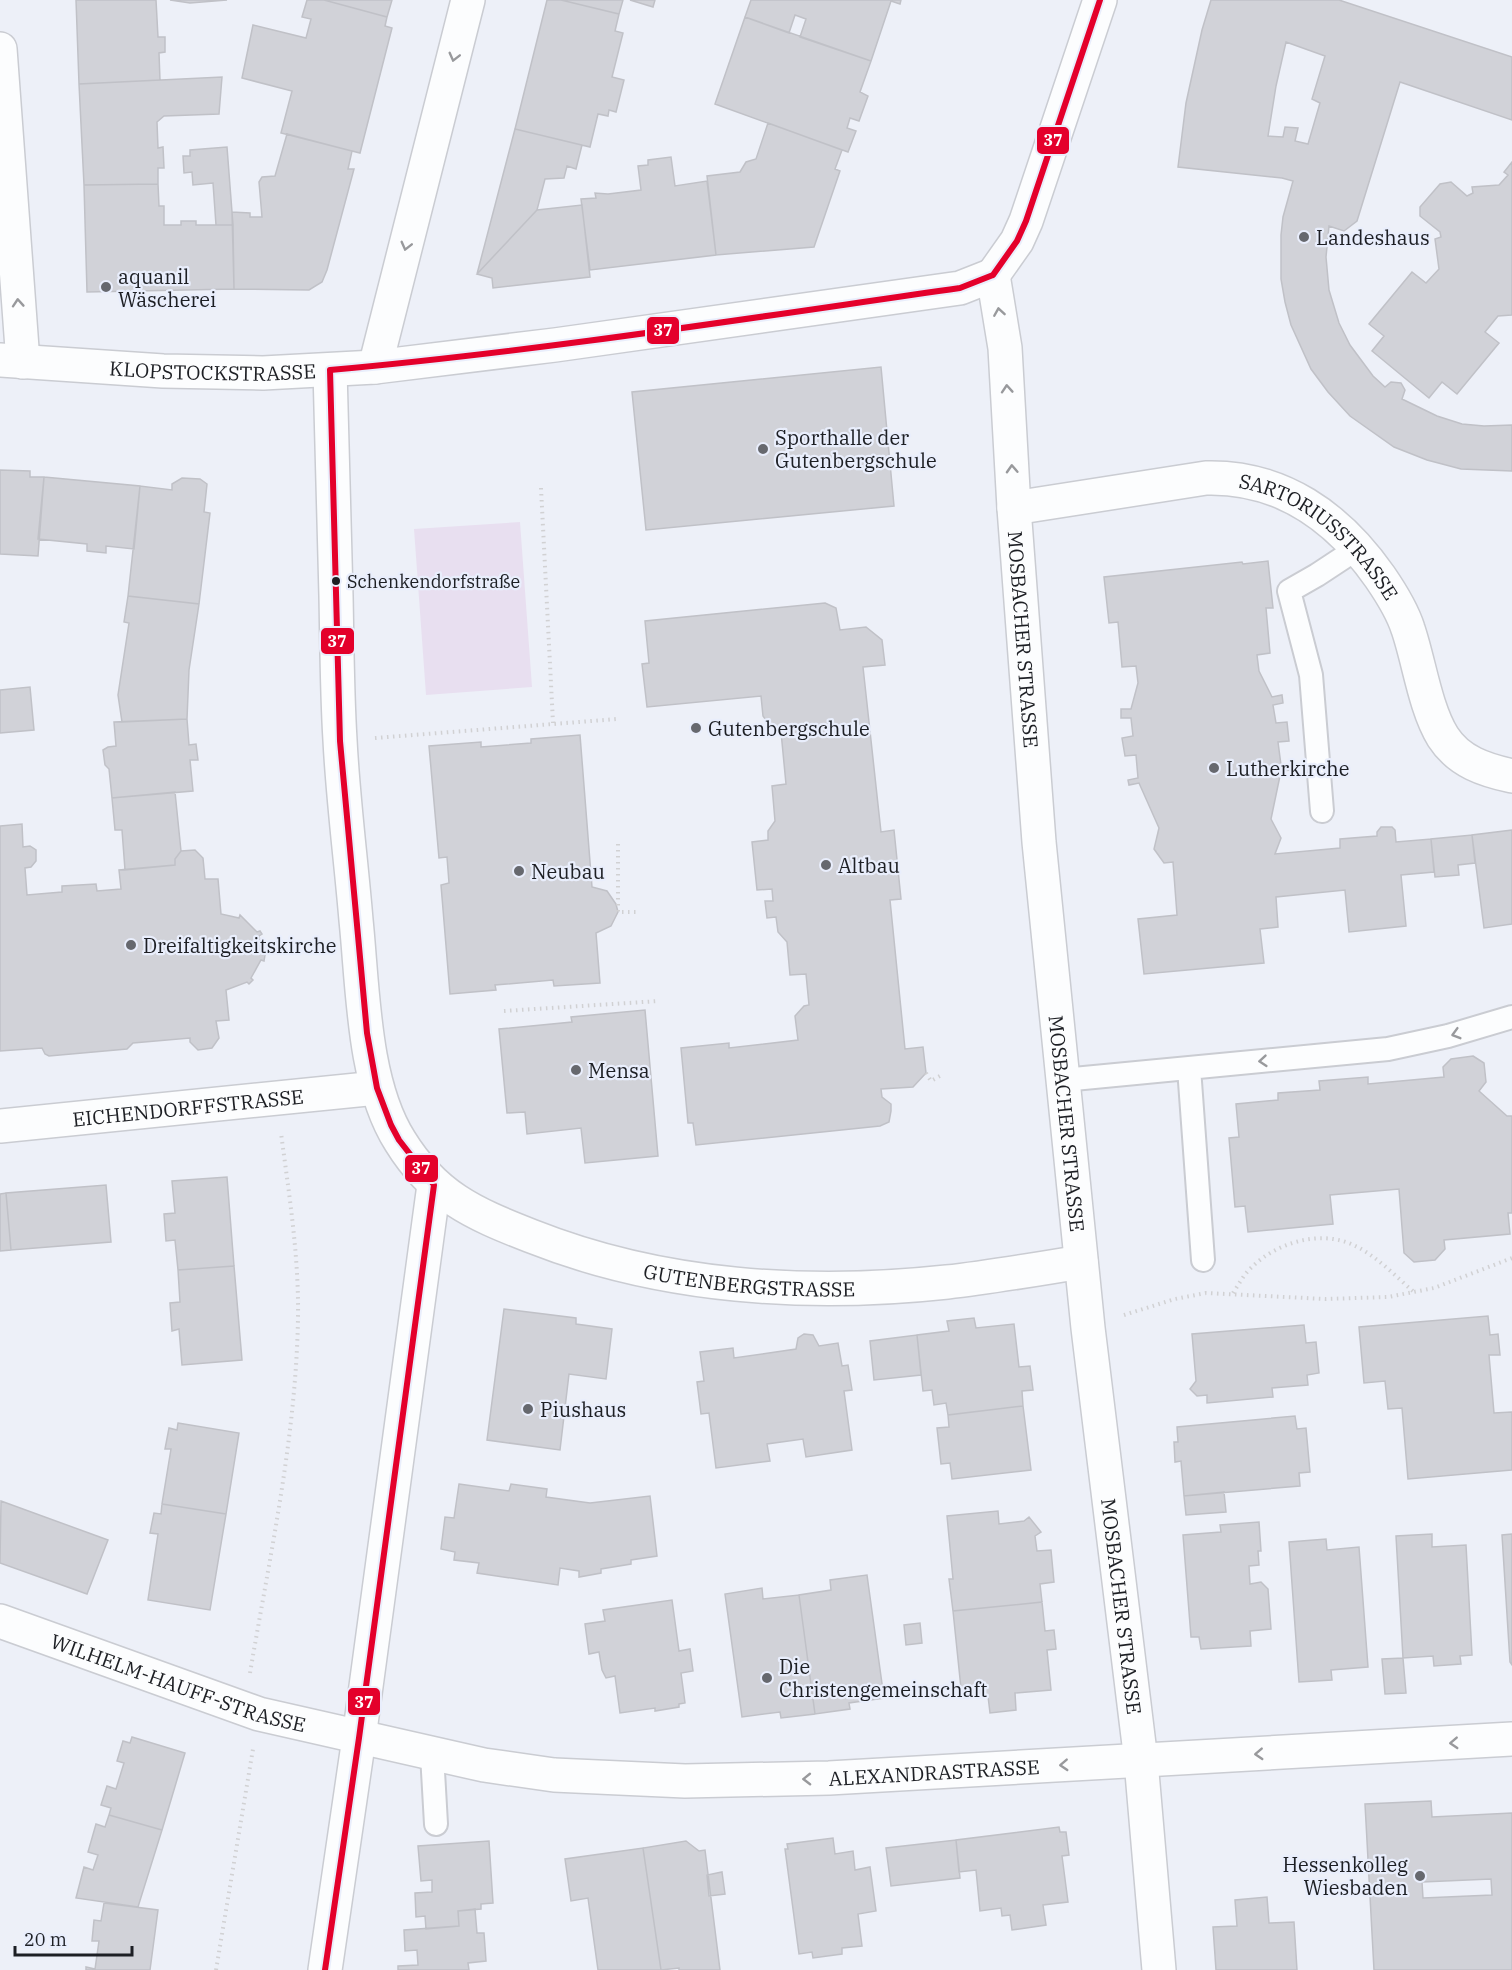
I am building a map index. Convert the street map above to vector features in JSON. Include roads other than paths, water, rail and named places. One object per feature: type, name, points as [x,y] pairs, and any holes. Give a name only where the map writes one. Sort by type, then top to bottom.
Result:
[{"type":"street","points":[[375,367],[468,0]]},
{"type":"street","points":[[993,275],[1017,241],[1026,221],[1100,0]]},
{"type":"street","points":[[0,49],[11,361]]},
{"type":"street","name":"KLOPSTOCKSTRASSE","points":[[11,361],[263,373],[375,367],[555,345],[960,288],[993,275]]},
{"type":"street","name":"MOSBACHER STRASSE","points":[[993,275],[1005,348],[1014,508],[1039,842],[1088,1328],[1141,1761],[1159,1970]]},
{"type":"street","name":"GUTENBERGSTRASSE","points":[[330,370],[340,741],[367,1033],[377,1088],[388,1117],[399,1140],[434,1185],[470,1210],[558,1247],[624,1267],[706,1281],[812,1289],[878,1287],[948,1282],[1081,1262]]},
{"type":"street","name":"SARTORIUSSTRASSE","points":[[1014,508],[1206,478],[1235,478],[1267,485],[1301,501],[1330,522],[1358,548],[1386,587],[1408,627],[1436,723],[1444,738],[1455,752],[1471,764],[1491,772],[1512,776]]},
{"type":"street","name":"EICHENDORFFSTRASSE","points":[[0,1126],[377,1088]]},
{"type":"street","points":[[325,1970],[434,1185]]},
{"type":"street","name":"WILHELM-HAUFF-STRASSE","points":[[0,1621],[251,1711],[359,1738]]},
{"type":"street","name":"ALEXANDRASTRASSE","points":[[359,1738],[484,1765],[554,1775],[686,1781],[829,1778],[1512,1739]]},
{"type":"lane","points":[[1322,812],[1311,675],[1289,591],[1358,548]]},
{"type":"lane","points":[[1063,1080],[1388,1049],[1448,1036],[1512,1017]]},
{"type":"lane","points":[[1189,1068],[1203,1260]]},
{"type":"lane","points":[[432,1754],[436,1824]]},
{"type":"place","name":"Landeshaus","points":[[1304,237]]},
{"type":"place","name":"aquanil Wäscherei","points":[[106,287]]},
{"type":"place","name":"Sporthalle der Gutenbergschule","points":[[763,449]]},
{"type":"place","name":"Schenkendorfstraße","points":[[336,581]]},
{"type":"place","name":"Gutenbergschule","points":[[696,728]]},
{"type":"place","name":"Lutherkirche","points":[[1214,768]]},
{"type":"place","name":"Altbau","points":[[826,865]]},
{"type":"place","name":"Neubau","points":[[519,871]]},
{"type":"place","name":"Dreifaltigkeitskirche","points":[[131,945]]},
{"type":"place","name":"Mensa","points":[[576,1070]]},
{"type":"place","name":"Piushaus","points":[[528,1409]]},
{"type":"place","name":"Die Christengemeinschaft","points":[[767,1678]]},
{"type":"place","name":"Hessenkolleg Wiesbaden","points":[[1420,1876]]}]
